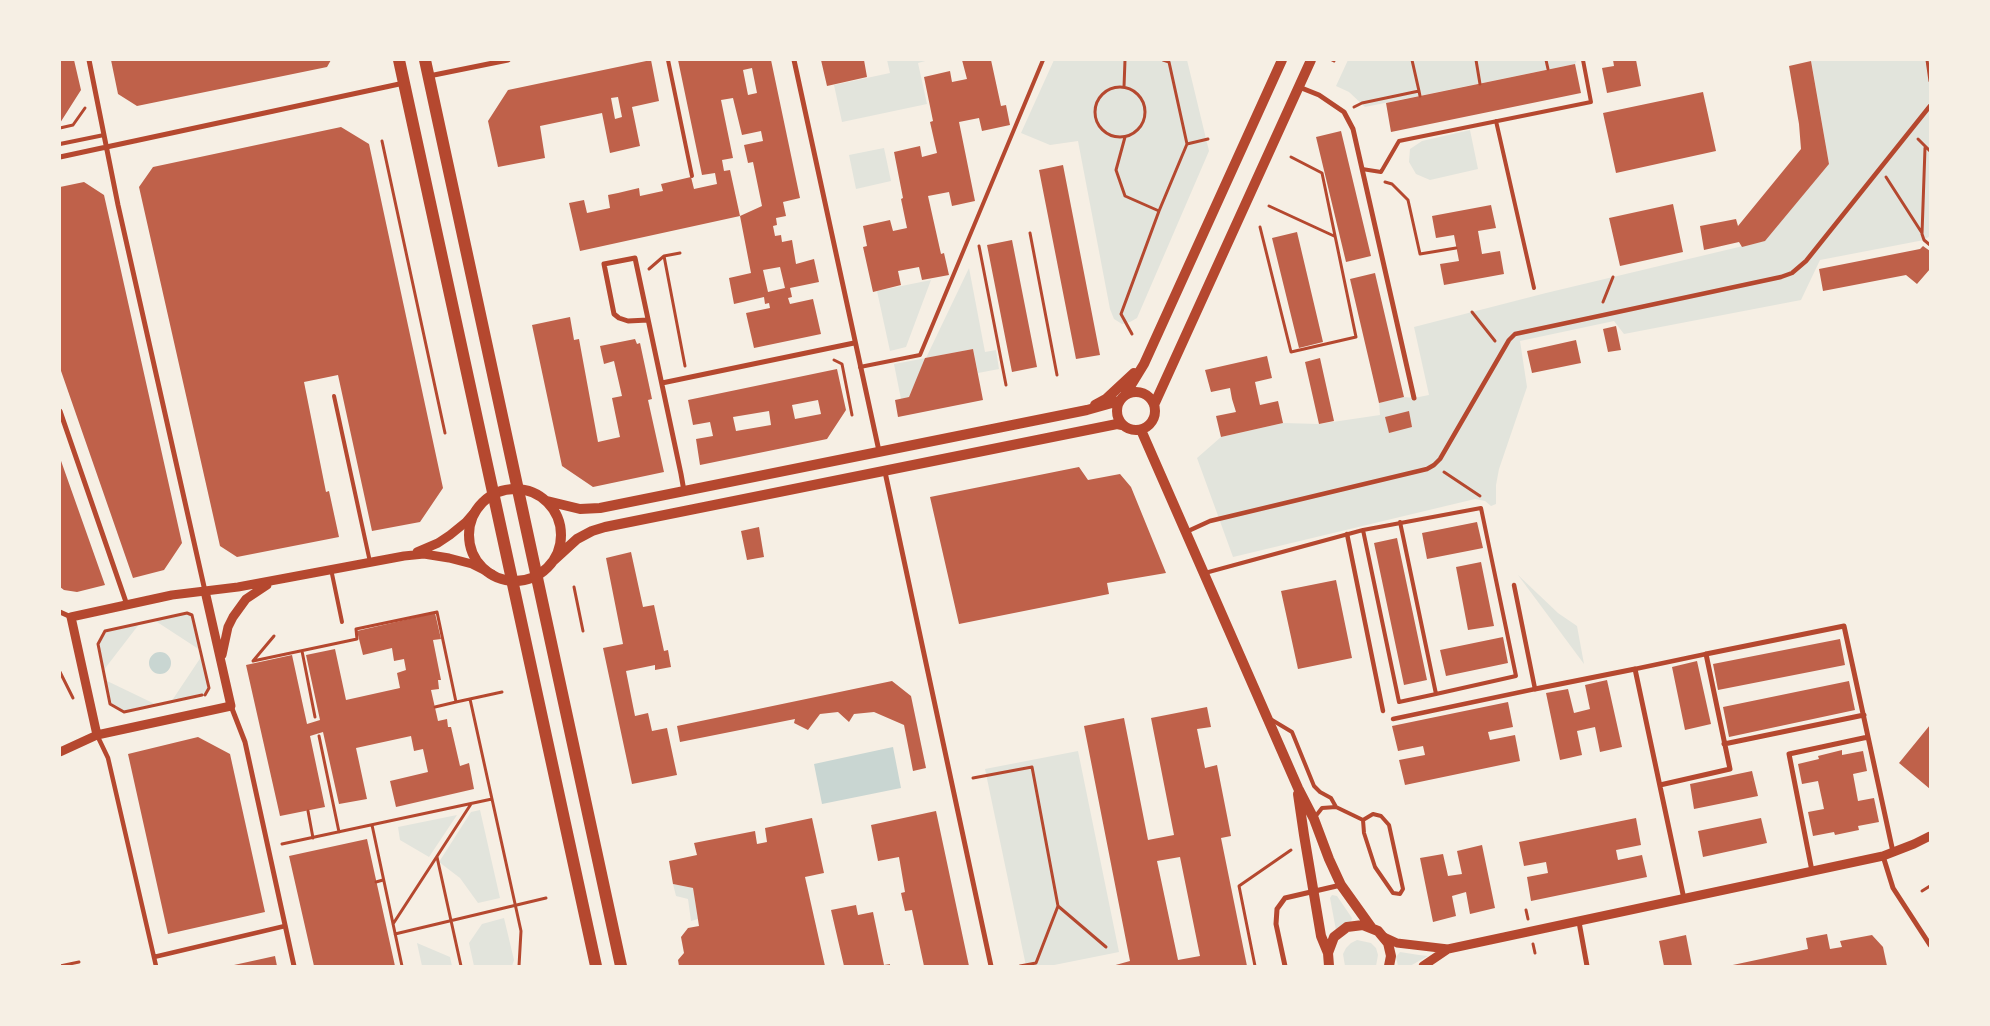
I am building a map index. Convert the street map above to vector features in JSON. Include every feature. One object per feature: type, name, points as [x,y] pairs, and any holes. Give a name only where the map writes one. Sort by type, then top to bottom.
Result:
[{"type":"main road","points":[[399,60],[596,966]]},
{"type":"main road","points":[[425,60],[621,966]]},
{"type":"main road","points":[[1122,425],[1117,424],[605,527],[577,539],[546,569],[536,576],[513,581],[492,574],[478,562],[471,547],[471,523],[479,507],[501,490],[517,488],[528,490],[547,501],[580,509],[600,508],[1087,410],[1122,398],[1133,392],[1142,393],[1149,397],[1154,404],[1153,420],[1142,430],[1128,429],[1122,425],[1117,418],[1116,409],[1122,398],[1144,364],[1282,60]]},
{"type":"main road","points":[[1154,404],[1311,60]]},
{"type":"main road","points":[[1087,410],[1106,398],[1144,364]]},
{"type":"main road","points":[[1142,430],[1298,788],[1314,819],[1329,859],[1341,885],[1371,927],[1384,937],[1390,949],[1389,966]]},
{"type":"main road","points":[[547,501],[557,514],[561,530],[560,546],[554,560]]},
{"type":"main road","points":[[1298,788],[1321,936],[1328,953],[1329,966]]},
{"type":"main road","points":[[1328,953],[1330,945],[1340,932],[1355,925],[1371,927]]},
{"type":"street","points":[[89,60],[118,205],[222,668],[231,706],[245,742],[294,966]]},
{"type":"street","points":[[428,76],[508,60]]},
{"type":"street","points":[[794,60],[879,452]]},
{"type":"street","points":[[60,157],[404,83]]},
{"type":"street","points":[[1299,87],[1319,95],[1344,112],[1353,129],[1414,398]]},
{"type":"street","points":[[1186,532],[1210,520],[1434,466],[1440,459],[1502,350],[1515,334],[1792,273],[1806,261],[1930,106]]},
{"type":"street","points":[[648,320],[628,321],[614,314],[604,264],[636,258],[684,491]]},
{"type":"street","points":[[662,383],[754,365],[854,342]]},
{"type":"street","points":[[60,411],[127,605]]},
{"type":"street","points":[[885,472],[991,966]]},
{"type":"street","points":[[404,556],[428,548],[450,536],[479,507]]},
{"type":"street","points":[[1347,534],[1383,711]]},
{"type":"street","points":[[60,612],[70,617],[172,594],[238,587],[370,562],[424,554],[472,564],[492,574]]},
{"type":"street","points":[[222,668],[224,643],[228,627],[239,609],[255,591],[283,578]]},
{"type":"street","points":[[1514,584],[1535,689]]},
{"type":"street","points":[[70,617],[97,735],[108,758],[156,966]]},
{"type":"street","points":[[1393,719],[1844,626],[1893,852]]},
{"type":"street","points":[[1660,785],[1730,769],[1706,654]]},
{"type":"street","points":[[1635,668],[1684,898]]},
{"type":"street","points":[[60,752],[97,735],[231,706]]},
{"type":"street","points":[[1724,744],[1864,715]]},
{"type":"street","points":[[1812,871],[1789,754],[1868,736]]},
{"type":"street","points":[[1384,937],[1397,943],[1448,949],[1883,856],[1930,836]]},
{"type":"street","points":[[1883,856],[1893,888],[1930,945]]},
{"type":"street","points":[[1284,966],[1276,924],[1277,909],[1285,898],[1341,885]]},
{"type":"street","points":[[1578,922],[1587,966]]},
{"type":"street","points":[[154,957],[285,926]]},
{"type":"street","points":[[1423,966],[1448,949]]},
{"type":"lane","points":[[668,60],[692,176]]},
{"type":"lane","points":[[860,367],[920,355],[1043,60]]},
{"type":"lane","points":[[1362,169],[1381,172],[1399,141],[1591,102],[1583,60]]},
{"type":"lane","points":[[1496,121],[1534,288]]},
{"type":"lane","points":[[60,144],[105,135]]},
{"type":"lane","points":[[334,396],[370,562]]},
{"type":"lane","points":[[1204,573],[1363,530],[1481,508],[1516,676],[1399,702],[1363,530]]},
{"type":"lane","points":[[1400,522],[1436,694]]},
{"type":"lane","points":[[331,569],[342,622]]},
{"type":"lane","points":[[1267,717],[1292,732],[1314,786],[1330,798],[1336,807]]},
{"type":"lane","points":[[1314,819],[1322,808],[1336,807],[1363,820]]},
{"type":"lane","points":[[1373,814],[1381,816],[1389,825],[1403,889],[1400,894],[1393,893],[1375,867],[1364,833],[1363,820],[1373,814]]},
{"type":"path","points":[[1124,87],[1125,60]]},
{"type":"path","points":[[1132,334],[1121,314],[1187,144],[1169,62],[1163,60]]},
{"type":"path","points":[[1412,60],[1420,96]]},
{"type":"path","points":[[1476,60],[1480,84]]},
{"type":"path","points":[[1546,60],[1548,70]]},
{"type":"path","points":[[1927,60],[1930,81]]},
{"type":"path","points":[[1115,87],[1124,87],[1139,95],[1145,109],[1145,118],[1142,126],[1136,133],[1125,137],[1116,138],[1105,134],[1099,127],[1094,110],[1100,96],[1106,90],[1115,87]]},
{"type":"path","points":[[1344,112],[1362,103],[1419,91]]},
{"type":"path","points":[[60,128],[74,125],[88,103]]},
{"type":"path","points":[[1125,137],[1116,170],[1126,196],[1159,212]]},
{"type":"path","points":[[1187,144],[1208,139]]},
{"type":"path","points":[[382,140],[445,433]]},
{"type":"path","points":[[1922,234],[1925,148],[1930,151]]},
{"type":"path","points":[[1260,227],[1291,352],[1356,336],[1322,173],[1291,157]]},
{"type":"path","points":[[1880,168],[1924,240],[1930,244]]},
{"type":"path","points":[[1364,178],[1392,184],[1408,200],[1420,254],[1456,248]]},
{"type":"path","points":[[1269,206],[1334,236]]},
{"type":"path","points":[[1030,233],[1057,374]]},
{"type":"path","points":[[978,243],[1006,385]]},
{"type":"path","points":[[636,258],[648,269],[664,256],[680,253]]},
{"type":"path","points":[[664,256],[688,378]]},
{"type":"path","points":[[1599,314],[1613,277]]},
{"type":"path","points":[[1472,312],[1502,350]]},
{"type":"path","points":[[828,358],[842,364],[852,415]]},
{"type":"path","points":[[574,587],[584,631]]},
{"type":"path","points":[[274,636],[253,661],[358,640],[356,629],[437,612],[456,702]]},
{"type":"path","points":[[187,613],[192,615],[209,688],[204,695],[124,712],[110,704],[98,644],[105,631],[187,613]]},
{"type":"path","points":[[302,651],[315,717]]},
{"type":"path","points":[[60,672],[75,703]]},
{"type":"path","points":[[435,707],[502,692]]},
{"type":"path","points":[[470,699],[521,930],[519,966]]},
{"type":"path","points":[[319,736],[340,832]]},
{"type":"path","points":[[973,778],[1032,767],[1058,906],[1036,963],[1020,966]]},
{"type":"path","points":[[282,844],[492,800]]},
{"type":"path","points":[[393,924],[471,804]]},
{"type":"path","points":[[308,811],[313,838]]},
{"type":"path","points":[[372,825],[402,966]]},
{"type":"path","points":[[1255,966],[1239,886],[1291,850]]},
{"type":"path","points":[[437,857],[461,966]]},
{"type":"path","points":[[376,882],[384,880]]},
{"type":"path","points":[[1922,891],[1930,886]]},
{"type":"path","points":[[395,934],[546,898]]},
{"type":"path","points":[[1058,906],[1106,947]]},
{"type":"path","points":[[60,966],[79,962]]},
{"type":"shaded area","points":[[887,60],[929,60],[918,63],[927,104],[842,122],[834,85],[890,73]]},
{"type":"shaded area","points":[[1054,60],[1187,60],[1209,151],[1137,318],[1130,322],[1122,324],[1114,319],[1110,309],[1078,141],[1050,145],[1021,133]]},
{"type":"shaded area","points":[[1348,60],[1577,60],[1575,64],[1365,107],[1349,92],[1336,86]]},
{"type":"shaded area","points":[[1811,60],[1930,60],[1930,236],[1924,240],[1820,260],[1801,300],[1624,334],[1614,321],[1520,341],[1527,387],[1499,469],[1496,485],[1496,504],[1491,506],[1485,501],[1475,499],[1233,557],[1197,458],[1221,437],[1283,423],[1319,424],[1380,415],[1379,403],[1404,397],[1414,398],[1429,395],[1414,327],[1546,293],[1764,241],[1829,164]]},
{"type":"shaded area","points":[[1470,130],[1478,169],[1430,180],[1416,174],[1409,162],[1410,149],[1422,141]]},
{"type":"shaded area","points":[[884,148],[891,181],[856,189],[849,155]]},
{"type":"shaded area","points":[[969,268],[985,352],[996,350],[999,369],[978,373],[973,349],[926,358]]},
{"type":"shaded area","points":[[931,280],[906,347],[890,351],[877,291]]},
{"type":"shaded area","points":[[926,358],[909,397],[901,399],[894,364]]},
{"type":"shaded area","points":[[1518,575],[1558,613],[1577,626],[1584,664]]},
{"type":"shaded area","points":[[187,613],[192,615],[200,650],[154,620]]},
{"type":"shaded area","points":[[140,623],[103,671],[98,644],[105,631]]},
{"type":"shaded area","points":[[160,652],[168,655],[171,663],[168,671],[160,674],[152,671],[149,663],[152,655]]},
{"type":"shaded area","points":[[201,657],[209,688],[205,695],[171,702]]},
{"type":"shaded area","points":[[105,680],[157,705],[124,712],[110,704]]},
{"type":"shaded area","points":[[893,747],[901,788],[822,804],[814,764]]},
{"type":"shaded area","points":[[1078,751],[1119,952],[1049,966],[1026,966],[985,769]]},
{"type":"shaded area","points":[[480,810],[500,898],[478,903],[460,878],[439,862],[471,812]]},
{"type":"shaded area","points":[[457,815],[429,857],[400,840],[398,827]]},
{"type":"shaded area","points":[[673,884],[693,888],[698,919],[691,921],[688,899],[676,896]]},
{"type":"shaded area","points":[[1332,895],[1337,896],[1352,918],[1351,922],[1336,930],[1330,898]]},
{"type":"shaded area","points":[[504,918],[514,960],[512,966],[474,966],[469,943],[482,924]]},
{"type":"shaded area","points":[[1357,940],[1371,943],[1376,948],[1378,955],[1376,966],[1345,966],[1343,954],[1351,943]]},
{"type":"shaded area","points":[[417,943],[450,957],[452,966],[422,966]]},
{"type":"shaded area","points":[[1400,952],[1428,956],[1410,966],[1398,966],[1396,957]]},
{"type":"building","points":[[60,60],[74,60],[81,90],[60,123]]},
{"type":"building","points":[[111,60],[331,60],[327,67],[137,106],[118,94]]},
{"type":"building","points":[[651,60],[659,101],[632,107],[640,146],[610,153],[602,113],[540,126],[545,158],[498,167],[488,121],[508,90]],"holes":[[[618,97],[622,117],[615,119],[611,98]]]},
{"type":"building","points":[[678,60],[771,60],[800,198],[783,202],[786,216],[776,218],[777,225],[773,226],[775,236],[781,235],[782,242],[792,240],[796,264],[814,259],[819,282],[790,288],[792,297],[788,298],[790,304],[813,299],[821,334],[754,348],[746,313],[770,308],[769,303],[765,304],[764,297],[734,304],[729,278],[751,273],[740,216],[580,251],[569,203],[584,200],[587,213],[610,208],[608,195],[639,188],[640,196],[663,191],[661,184],[691,177],[694,189],[717,184],[715,173],[702,175]],"holes":[[[752,68],[757,93],[748,95],[743,70]],[[733,98],[742,135],[761,131],[763,141],[744,145],[748,163],[753,162],[762,206],[740,216],[730,170],[724,171],[722,160],[733,158],[721,100]],[[780,267],[785,288],[768,292],[763,270]]]},
{"type":"building","points":[[821,60],[864,60],[867,77],[827,86]]},
{"type":"building","points":[[962,60],[991,60],[1001,106],[1006,105],[1010,125],[982,131],[979,118],[959,122],[975,201],[952,206],[949,192],[928,196],[941,254],[944,253],[949,275],[922,280],[919,267],[898,271],[901,285],[873,292],[863,247],[867,246],[863,226],[890,220],[893,231],[907,228],[894,152],[920,146],[922,157],[937,153],[930,122],[933,121],[924,77],[950,71],[952,82],[967,79]]},
{"type":"building","points":[[1613,60],[1636,60],[1641,86],[1607,93],[1602,68],[1614,66]]},
{"type":"building","points":[[1811,61],[1829,164],[1765,241],[1742,247],[1739,242],[1704,250],[1700,226],[1736,219],[1738,226],[1801,149],[1799,124],[1789,66]]},
{"type":"building","points":[[1575,64],[1581,93],[1391,132],[1386,103]]},
{"type":"building","points":[[1703,92],[1716,151],[1616,173],[1603,113]]},
{"type":"building","points":[[341,127],[369,144],[443,488],[420,522],[372,531],[338,375],[304,382],[326,492],[329,491],[339,537],[237,557],[220,546],[139,187],[153,167]]},
{"type":"building","points":[[1341,131],[1371,256],[1346,262],[1316,137]]},
{"type":"building","points":[[1063,165],[1100,355],[1076,359],[1039,170]]},
{"type":"building","points":[[84,182],[104,195],[182,543],[164,570],[133,578],[60,368],[60,187]]},
{"type":"building","points":[[1673,204],[1683,252],[1620,266],[1609,218]]},
{"type":"building","points":[[1491,205],[1496,228],[1478,231],[1482,254],[1500,251],[1504,274],[1444,285],[1440,264],[1459,261],[1454,235],[1436,238],[1432,216]]},
{"type":"building","points":[[1297,232],[1323,342],[1299,348],[1272,238]]},
{"type":"building","points":[[1012,240],[1037,367],[1012,372],[987,245]]},
{"type":"building","points":[[1923,246],[1930,251],[1930,269],[1917,284],[1906,275],[1823,291],[1819,269],[1920,249]]},
{"type":"building","points":[[1375,273],[1404,397],[1379,403],[1350,279]]},
{"type":"building","points":[[570,317],[574,340],[579,339],[598,442],[620,437],[612,398],[622,396],[614,361],[604,364],[600,346],[635,339],[637,344],[640,343],[652,399],[648,400],[664,472],[593,487],[562,466],[532,325]]},
{"type":"building","points":[[1616,326],[1621,350],[1608,352],[1603,329]]},
{"type":"building","points":[[1576,340],[1581,363],[1532,373],[1527,351]]},
{"type":"building","points":[[973,349],[983,400],[898,417],[895,400],[909,397],[925,358]]},
{"type":"building","points":[[1267,356],[1272,378],[1255,382],[1260,405],[1278,401],[1283,423],[1221,437],[1216,416],[1236,412],[1230,388],[1211,392],[1205,370]]},
{"type":"building","points":[[1320,358],[1334,421],[1319,424],[1305,362]]},
{"type":"building","points":[[837,369],[846,410],[827,439],[700,465],[696,439],[713,436],[710,422],[693,425],[688,400]],"holes":[[[818,400],[821,414],[795,419],[792,405]],[[769,411],[771,425],[736,431],[733,417]]]},
{"type":"building","points":[[1409,411],[1412,427],[1389,433],[1385,417]]},
{"type":"building","points":[[60,458],[105,585],[77,592],[64,590],[60,587]]},
{"type":"building","points":[[1079,467],[1088,480],[1120,474],[1131,487],[1166,573],[1107,583],[1109,594],[959,624],[930,497]]},
{"type":"building","points":[[1477,522],[1483,548],[1427,559],[1422,533]]},
{"type":"building","points":[[759,527],[764,557],[747,560],[741,531]]},
{"type":"building","points":[[1397,538],[1427,680],[1404,685],[1374,543]]},
{"type":"building","points":[[631,552],[643,607],[654,605],[664,651],[668,650],[671,667],[655,670],[655,665],[626,671],[635,716],[648,713],[652,731],[667,728],[677,775],[632,784],[603,648],[623,644],[606,558]]},
{"type":"building","points":[[1481,562],[1494,626],[1468,630],[1456,567]]},
{"type":"building","points":[[1336,580],[1352,658],[1298,669],[1281,591]]},
{"type":"building","points":[[435,613],[441,639],[433,640],[441,680],[438,680],[439,689],[431,690],[438,721],[447,719],[448,727],[451,727],[460,766],[469,763],[474,789],[396,807],[390,781],[428,772],[423,749],[414,751],[411,736],[356,748],[367,799],[339,804],[323,732],[310,736],[325,807],[280,816],[246,665],[292,655],[307,724],[320,720],[306,655],[335,649],[346,700],[400,688],[397,673],[406,670],[404,659],[394,661],[392,648],[363,655],[357,631]]},
{"type":"building","points":[[1503,637],[1508,663],[1446,676],[1440,650]]},
{"type":"building","points":[[1840,639],[1845,665],[1718,690],[1713,664]]},
{"type":"building","points":[[1697,661],[1711,724],[1685,730],[1672,667]]},
{"type":"building","points":[[1607,680],[1622,747],[1600,752],[1595,727],[1577,731],[1582,755],[1560,760],[1546,693],[1568,689],[1574,713],[1590,709],[1585,685]]},
{"type":"building","points":[[892,681],[911,696],[926,768],[913,771],[904,725],[874,712],[854,714],[849,722],[838,712],[820,714],[808,730],[794,723],[795,719],[680,742],[677,726]]},
{"type":"building","points":[[1849,681],[1855,710],[1729,737],[1723,707]]},
{"type":"building","points":[[1508,702],[1513,727],[1488,732],[1490,740],[1515,735],[1520,761],[1405,785],[1399,760],[1425,755],[1423,746],[1398,751],[1392,726]]},
{"type":"building","points":[[1207,707],[1211,727],[1197,729],[1205,768],[1217,765],[1231,836],[1221,838],[1247,966],[1112,966],[1130,961],[1084,726],[1124,718],[1148,840],[1174,835],[1151,718]],"holes":[[[1180,857],[1200,956],[1178,960],[1157,861]]]},
{"type":"building","points":[[1930,725],[1930,789],[1899,763]]},
{"type":"building","points":[[198,737],[230,754],[265,912],[168,934],[128,754]]},
{"type":"building","points":[[1842,750],[1842,755],[1863,751],[1867,771],[1853,774],[1858,801],[1874,798],[1879,822],[1858,826],[1859,830],[1835,835],[1834,832],[1813,836],[1808,812],[1824,809],[1818,781],[1802,784],[1798,764],[1819,759],[1818,756]]},
{"type":"building","points":[[1752,771],[1758,796],[1694,809],[1690,784]]},
{"type":"building","points":[[936,811],[969,966],[924,966],[912,910],[905,911],[901,893],[905,892],[899,857],[878,861],[871,825]]},
{"type":"building","points":[[812,818],[824,873],[805,877],[825,966],[679,966],[678,960],[684,953],[681,937],[688,928],[699,926],[693,888],[673,884],[669,861],[697,855],[694,843],[755,831],[757,844],[767,842],[765,828]]},
{"type":"building","points":[[1636,818],[1641,845],[1616,850],[1618,860],[1642,855],[1647,877],[1531,901],[1527,877],[1548,873],[1546,862],[1524,866],[1519,842]]},
{"type":"building","points":[[1761,818],[1767,843],[1703,857],[1698,831]]},
{"type":"building","points":[[367,839],[395,966],[314,966],[289,856]]},
{"type":"building","points":[[1482,845],[1495,908],[1470,914],[1466,892],[1452,896],[1456,916],[1433,922],[1420,858],[1443,854],[1448,876],[1462,874],[1457,851]]},
{"type":"building","points":[[856,905],[858,915],[873,912],[884,965],[890,964],[890,966],[844,966],[831,910]]},
{"type":"building","points":[[1827,934],[1830,949],[1842,947],[1840,941],[1872,935],[1883,947],[1887,966],[1728,966],[1808,949],[1806,938]]},
{"type":"building","points":[[1686,935],[1692,966],[1664,966],[1659,941]]},
{"type":"building","points":[[275,956],[277,966],[234,966],[234,965]]}]
